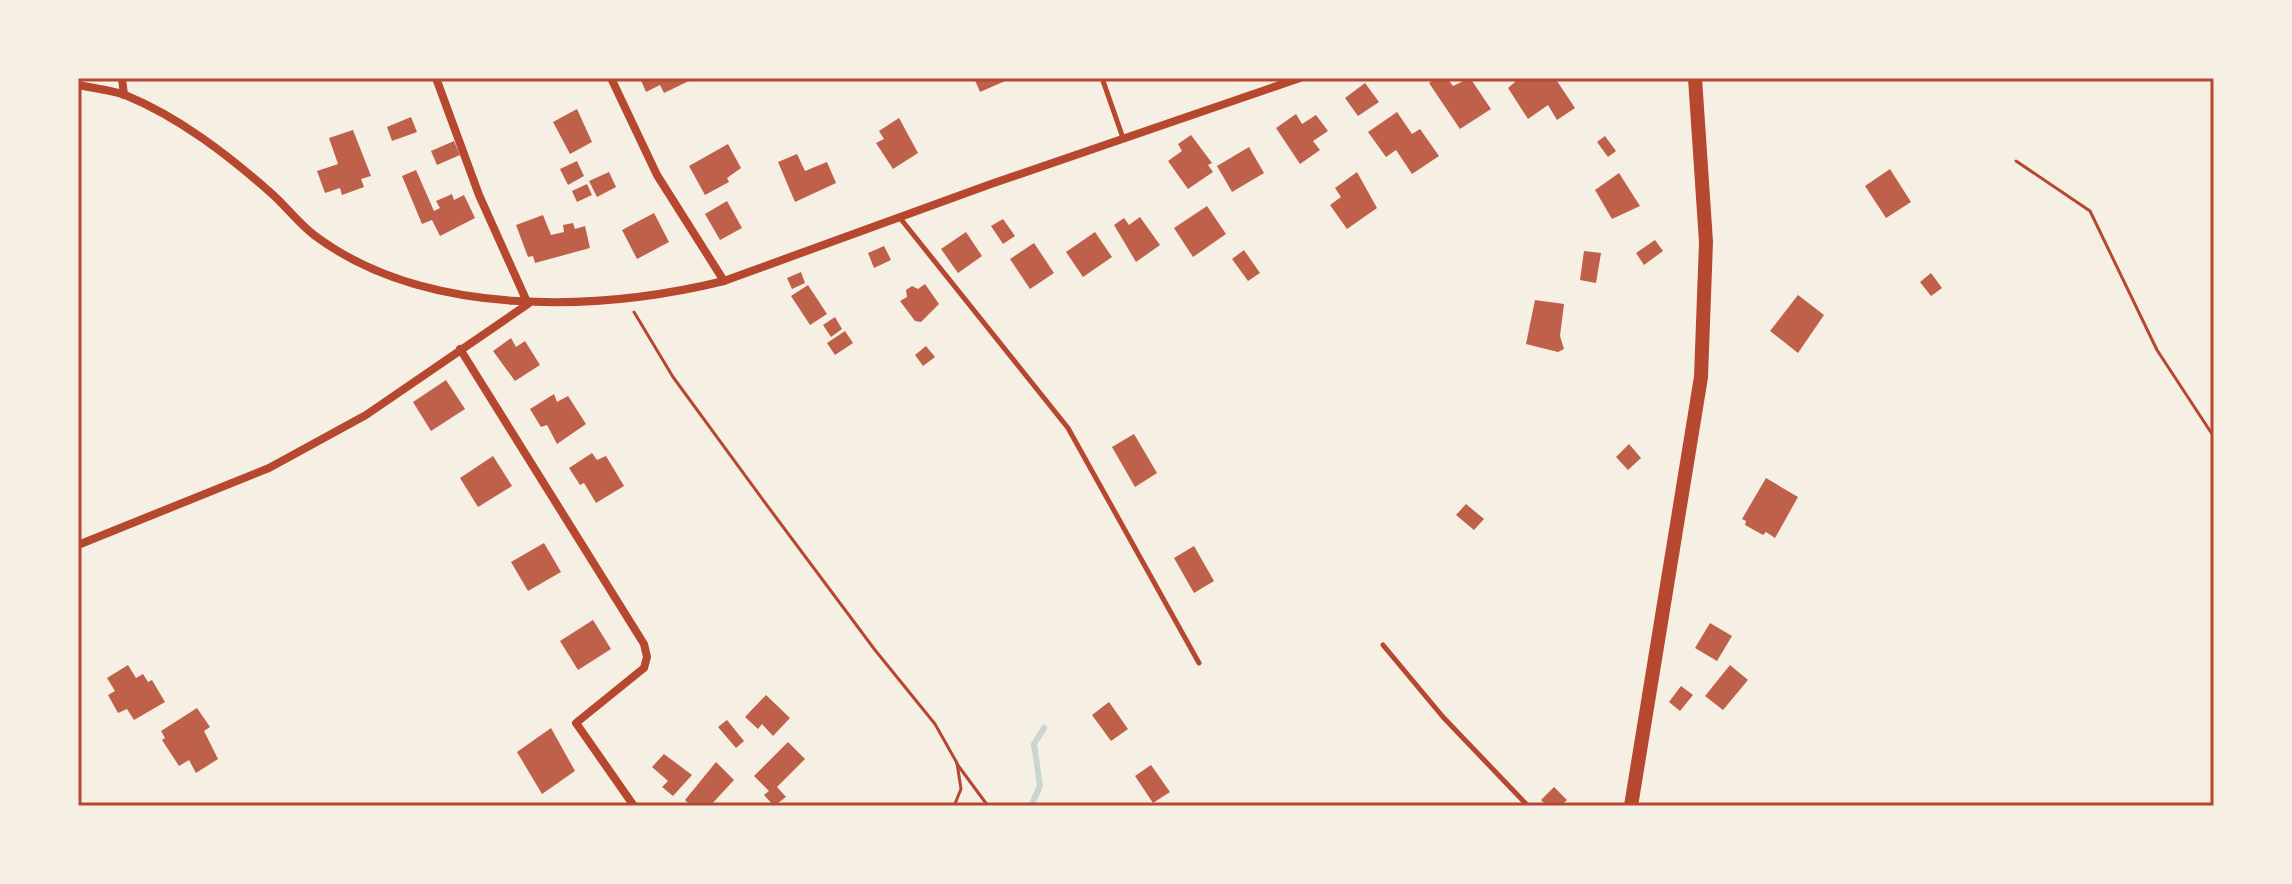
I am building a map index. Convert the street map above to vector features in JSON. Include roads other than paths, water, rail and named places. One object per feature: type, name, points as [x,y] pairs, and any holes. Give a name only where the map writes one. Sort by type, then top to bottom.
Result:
[{"type":"street","points":[[122,78],[124,95]]},
{"type":"street","points":[[436,78],[479,195],[528,304]]},
{"type":"street","points":[[611,78],[657,175],[724,281]]},
{"type":"street","points":[[78,85],[124,95],[213,146],[277,199],[313,235],[358,263],[405,280],[477,297],[528,304],[689,290],[724,281],[1300,78]]},
{"type":"street","points":[[1631,806],[1701,377],[1706,242],[1695,78]]},
{"type":"street","points":[[78,545],[269,468],[366,415],[528,304]]},
{"type":"street","points":[[460,349],[644,644],[647,657],[644,668],[576,723],[634,806]]},
{"type":"lane","points":[[1102,78],[1123,138]]},
{"type":"lane","points":[[900,218],[1071,433],[1199,663]]},
{"type":"lane","points":[[1383,645],[1443,717],[1528,806]]},
{"type":"waterway","points":[[1031,806],[1040,786],[1034,744],[1044,728]]}]
